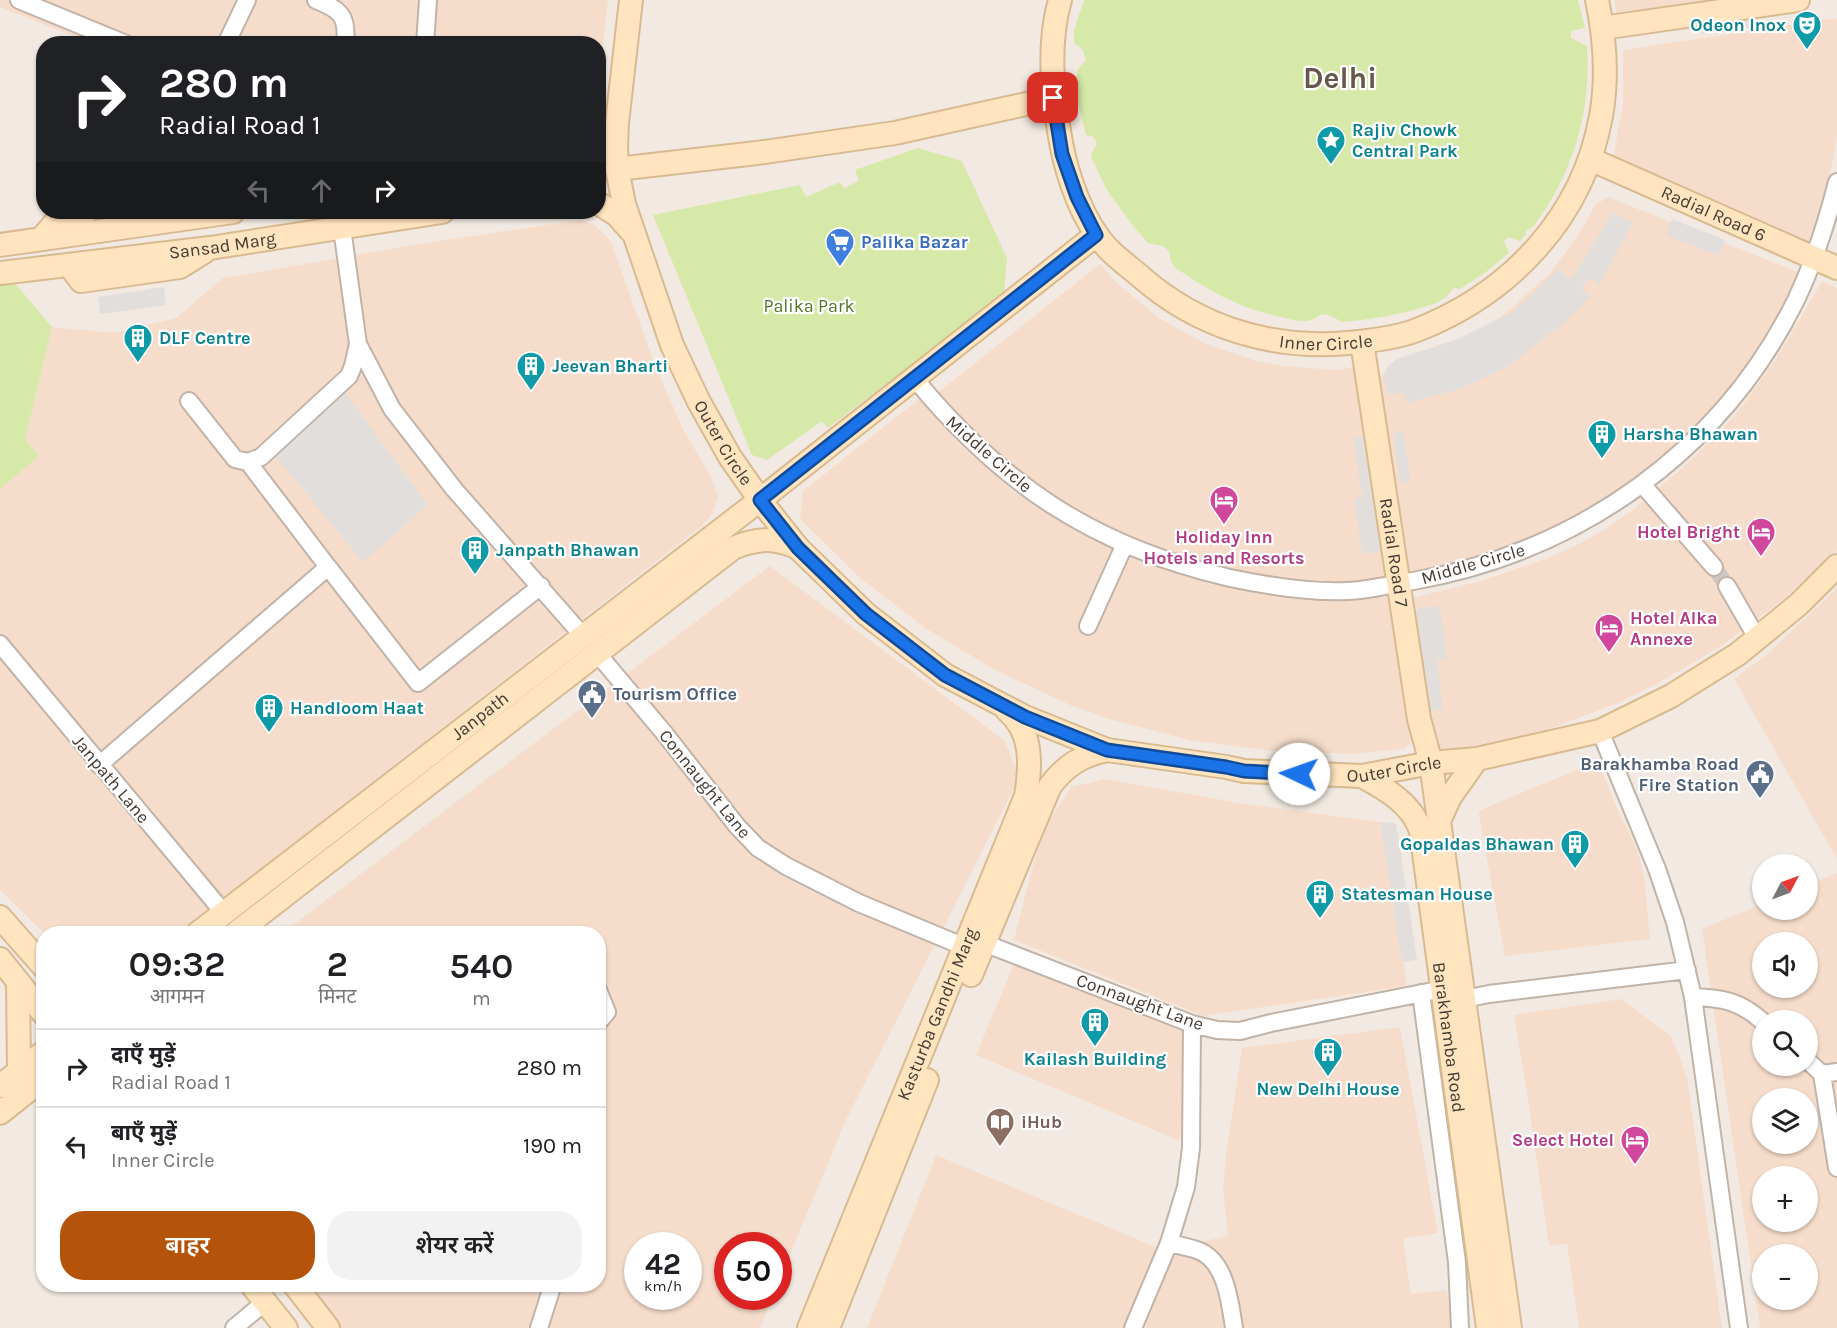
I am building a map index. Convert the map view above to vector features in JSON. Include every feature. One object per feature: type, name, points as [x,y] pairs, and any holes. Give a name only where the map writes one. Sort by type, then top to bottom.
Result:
[{"type":"main road","name":"Outer Circle","points":[[632,0],[620,100],[616,146],[617,169],[624,204],[672,345],[694,393],[730,457],[798,548],[874,620],[945,675],[999,704],[1055,730],[1107,750],[1244,771],[1362,776],[1431,763],[1477,759],[1600,731],[1671,696],[1738,654],[1834,575]]},
{"type":"main road","name":"Inner Circle","points":[[1060,0],[1056,13],[1052,63],[1053,98],[1062,154],[1077,197],[1096,235],[1114,255],[1161,295],[1196,315],[1244,334],[1281,343],[1322,345],[1362,342],[1416,331],[1476,301],[1516,271],[1550,234],[1572,198],[1590,159],[1601,116],[1605,61],[1597,0]]},
{"type":"main road","points":[[1602,28],[1798,0]]},
{"type":"main road","points":[[617,169],[757,153],[895,133],[1053,98]]},
{"type":"main road","points":[[606,129],[620,100]]},
{"type":"main road","name":"Radial Road 6","points":[[1590,159],[1837,268]]},
{"type":"main road","points":[[606,208],[617,215],[636,237]]},
{"type":"main road","points":[[40,239],[58,219]]},
{"type":"main road","name":"Sansad Marg","points":[[0,244],[147,219]]},
{"type":"main road","name":"Sansad Marg","points":[[0,273],[69,265],[81,281],[180,267],[210,248],[398,219]]},
{"type":"main road","name":"Janpath","points":[[245,926],[590,645],[760,500],[1096,235]]},
{"type":"main road","name":"Radial Road 7","points":[[1362,342],[1419,719],[1431,763],[1439,821]]},
{"type":"main road","name":"Janpath","points":[[207,926],[590,645],[733,548],[754,540],[766,539],[777,540],[798,548]]},
{"type":"main road","name":"Kasturba Gandhi Marg","points":[[828,1328],[975,945],[1026,796],[1029,779],[1029,751],[1026,737],[1020,723],[999,704]]},
{"type":"main road","name":"Kasturba Gandhi Marg","points":[[809,1328],[975,945],[1050,786],[1062,771],[1078,759],[1107,750]]},
{"type":"main road","points":[[1439,821],[1450,797],[1477,759]]},
{"type":"main road","name":"Barakhamba Road","points":[[1362,776],[1384,788],[1411,810],[1419,824],[1424,846],[1432,991],[1471,1194],[1488,1328]]},
{"type":"main road","name":"Barakhamba Road","points":[[1439,821],[1510,1328]]},
{"type":"main road","points":[[0,917],[36,959]]},
{"type":"main road","points":[[0,959],[36,1004]]},
{"type":"main road","points":[[6,1099],[19,1071],[18,982]]},
{"type":"main road","points":[[19,1071],[36,1058]]},
{"type":"main road","points":[[6,1099],[36,1082]]},
{"type":"main road","points":[[6,1099],[36,1096]]},
{"type":"main road","points":[[258,1292],[286,1328]]},
{"type":"main road","points":[[300,1292],[328,1328]]},
{"type":"street","points":[[19,0],[107,36]]},
{"type":"street","points":[[230,36],[247,0]]},
{"type":"street","points":[[316,0],[333,7],[342,16],[346,36]]},
{"type":"street","points":[[426,36],[428,0]]},
{"type":"street","name":"Middle Circle","points":[[915,379],[976,447],[1048,504],[1088,527],[1173,562],[1260,584],[1305,590],[1348,591],[1452,574],[1532,547],[1574,528],[1642,484],[1686,447],[1748,379],[1796,300],[1814,258],[1837,182]]},
{"type":"street","points":[[189,401],[235,459],[248,462],[261,456],[349,376],[358,344],[342,228]]},
{"type":"street","name":"Connaught Lane","points":[[358,344],[392,409],[454,489],[541,586],[665,734],[737,826],[758,848],[786,866],[859,903],[1192,1024],[1217,1030],[1240,1031],[1432,991]]},
{"type":"street","points":[[248,462],[418,683],[541,586]]},
{"type":"street","points":[[1642,484],[1714,567]]},
{"type":"street","points":[[1088,626],[1125,544]]},
{"type":"street","points":[[99,765],[328,567]]},
{"type":"street","points":[[1727,586],[1757,638]]},
{"type":"street","name":"Janpath Lane","points":[[0,644],[224,913]]},
{"type":"street","points":[[1600,731],[1657,869],[1675,922],[1687,970],[1693,997],[1739,1328]]},
{"type":"street","points":[[1464,999],[1687,970]]},
{"type":"street","points":[[1432,991],[1447,1198],[1457,1262],[1460,1328]]},
{"type":"street","points":[[1693,997],[1720,998],[1737,1003],[1752,1014]]},
{"type":"street","points":[[1133,1328],[1169,1243],[1186,1187],[1191,1148],[1192,1024]]},
{"type":"street","points":[[1830,1073],[1837,1168]]},
{"type":"street","points":[[1447,1198],[1471,1194]]},
{"type":"street","points":[[1169,1243],[1199,1250],[1217,1266],[1227,1288],[1234,1328]]},
{"type":"street","points":[[539,1328],[550,1292]]},
{"type":"street","points":[[234,1328],[266,1302]]},
{"type":"shaded area","points":[[0,0],[608,0],[604,36],[72,36],[0,7]]},
{"type":"shaded area","points":[[1614,0],[1728,0],[1617,16]]},
{"type":"shaded area","points":[[1837,18],[1837,137],[1824,204],[1805,260],[1606,180],[1614,154],[1623,103],[1623,50]]},
{"type":"shaded area","points":[[1749,19],[1751,27],[1701,34],[1700,26]]},
{"type":"shaded area","points":[[1608,197],[1800,273],[1771,332],[1732,389],[1686,440],[1605,504],[1512,550],[1407,578],[1377,379],[1392,365],[1418,358],[1491,324],[1512,308],[1551,272],[1583,228],[1595,205]]},
{"type":"shaded area","points":[[1613,213],[1633,223],[1599,285],[1590,278],[1581,288],[1590,297],[1565,322],[1510,365],[1460,389],[1406,403],[1405,393],[1388,394],[1383,376],[1388,366],[1397,359],[1458,339],[1514,311],[1558,269],[1571,279]]},
{"type":"shaded area","points":[[1672,219],[1725,240],[1719,256],[1666,235]]},
{"type":"shaded area","points":[[581,220],[596,226],[611,241],[655,366],[684,431],[709,473],[718,496],[713,512],[703,525],[187,926],[37,926],[0,890],[0,489],[38,456],[25,440],[52,327],[114,333],[176,318],[223,278],[425,243]]},
{"type":"shaded area","points":[[1100,264],[1118,284],[1159,318],[1206,344],[1257,361],[1283,366],[1336,370],[1356,367],[1388,580],[1341,583],[1271,579],[1202,566],[1103,528],[1014,471],[936,394]]},
{"type":"shaded area","points":[[1822,281],[1837,288],[1837,550],[1785,598],[1723,645],[1655,685],[1620,702],[1547,730],[1472,750],[1444,753],[1431,744],[1408,599],[1481,581],[1545,559],[1607,528],[1635,508],[1688,463],[1736,414],[1777,358]]},
{"type":"shaded area","points":[[164,287],[166,305],[100,314],[98,297]]},
{"type":"shaded area","points":[[340,386],[428,505],[363,562],[270,450]]},
{"type":"shaded area","points":[[919,399],[962,447],[1016,493],[1077,532],[1142,562],[1210,584],[1280,596],[1351,598],[1395,595],[1414,738],[1404,749],[1353,754],[1271,751],[1189,740],[1109,719],[1070,705],[995,670],[925,628],[859,577],[800,519],[803,491]]},
{"type":"shaded area","points":[[1403,432],[1411,481],[1400,483],[1393,433]]},
{"type":"shaded area","points":[[1366,437],[1382,551],[1362,554],[1354,498],[1362,497],[1353,438]]},
{"type":"shaded area","points":[[770,566],[1005,741],[1019,778],[846,1120],[792,1250],[792,1232],[714,1232],[714,1310],[767,1310],[760,1328],[341,1328],[315,1292],[606,1292],[606,926],[291,926]]},
{"type":"shaded area","points":[[1837,588],[1837,859],[1734,679],[1765,656]]},
{"type":"shaded area","points":[[1440,606],[1447,659],[1437,660],[1443,709],[1430,711],[1416,609]]},
{"type":"shaded area","points":[[1598,761],[1637,849],[1644,875],[1650,939],[1505,956],[1478,811]]},
{"type":"shaded area","points":[[1106,779],[1239,803],[1380,822],[1407,986],[1203,1016],[1014,940],[1033,865],[1047,824],[1071,787]]},
{"type":"shaded area","points":[[1380,822],[1396,823],[1417,960],[1402,962]]},
{"type":"shaded area","points":[[1837,873],[1837,1328],[1760,1328],[1757,1310],[1818,1310],[1818,1244],[1752,1244],[1752,1273],[1702,929],[1752,908],[1752,920],[1818,920],[1818,881]]},
{"type":"shaded area","points":[[1015,961],[1188,1030],[1180,1141],[976,1055]]},
{"type":"shaded area","points":[[1621,999],[1671,1036],[1687,1077],[1722,1328],[1579,1328],[1567,1244],[1549,1246],[1514,1015]]},
{"type":"shaded area","points":[[1400,1027],[1438,1233],[1403,1239],[1411,1294],[1447,1290],[1451,1328],[867,1328],[936,1155],[1163,1250],[1228,1236],[1223,1189],[1242,1048]]},
{"type":"green space","name":"Rajiv Chowk Central Park","points":[[1084,0],[1578,0],[1585,28],[1571,31],[1571,38],[1587,46],[1588,68],[1584,111],[1573,153],[1555,192],[1534,226],[1526,231],[1520,241],[1509,237],[1504,241],[1509,253],[1486,272],[1460,289],[1454,288],[1441,300],[1398,314],[1341,322],[1324,314],[1304,321],[1267,314],[1226,298],[1176,268],[1171,261],[1169,251],[1163,246],[1148,243],[1108,192],[1092,159],[1091,154],[1097,144],[1094,137],[1086,135],[1077,91],[1077,74],[1080,66],[1086,61],[1083,50],[1074,43],[1074,30]]},
{"type":"green space","name":"Palika Park","points":[[918,148],[962,161],[1007,258],[1004,295],[828,428],[822,421],[767,460],[752,455],[653,215],[800,185],[806,197],[840,182],[844,188],[859,181],[855,170]]},
{"type":"green space","points":[[13,281],[52,327],[25,440],[39,456],[0,489],[0,282]]},
{"type":"tunnel","points":[[1714,567],[1727,586]]},
{"type":"place","name":"Odeon Inox","points":[[1807,50]]},
{"type":"place","name":"Rajiv Chowk Central Park","points":[[1331,166]]},
{"type":"place","name":"Palika Bazar","points":[[840,268]]},
{"type":"place","name":"DLF Centre","points":[[138,364]]},
{"type":"place","name":"Jeevan Bharti","points":[[531,392]]},
{"type":"place","name":"Harsha Bhawan","points":[[1602,460]]},
{"type":"place","name":"Holiday Inn Hotels and Resorts","points":[[1224,526]]},
{"type":"place","name":"Hotel Bright","points":[[1761,558]]},
{"type":"place","name":"Janpath Bhawan","points":[[475,576]]},
{"type":"place","name":"Hotel Alka Annexe","points":[[1609,654]]},
{"type":"place","name":"Tourism Office","points":[[592,720]]},
{"type":"place","name":"Handloom Haat","points":[[269,734]]},
{"type":"place","name":"Barakhamba Road Fire Station","points":[[1760,800]]},
{"type":"place","name":"Gopaldas Bhawan","points":[[1575,870]]},
{"type":"place","name":"Statesman House","points":[[1320,920]]},
{"type":"place","name":"Kailash Building","points":[[1095,1048]]},
{"type":"place","name":"New Delhi House","points":[[1328,1078]]},
{"type":"place","name":"iHub","points":[[1000,1148]]},
{"type":"place","name":"Select Hotel","points":[[1635,1166]]},
{"type":"district","name":"Delhi","points":[[1340,78]]},
{"type":"route","points":[[1053,98],[1062,154],[1077,197],[1096,235],[760,500],[798,548],[866,614],[945,675],[1025,717],[1107,750],[1244,771],[1299,774]]}]
